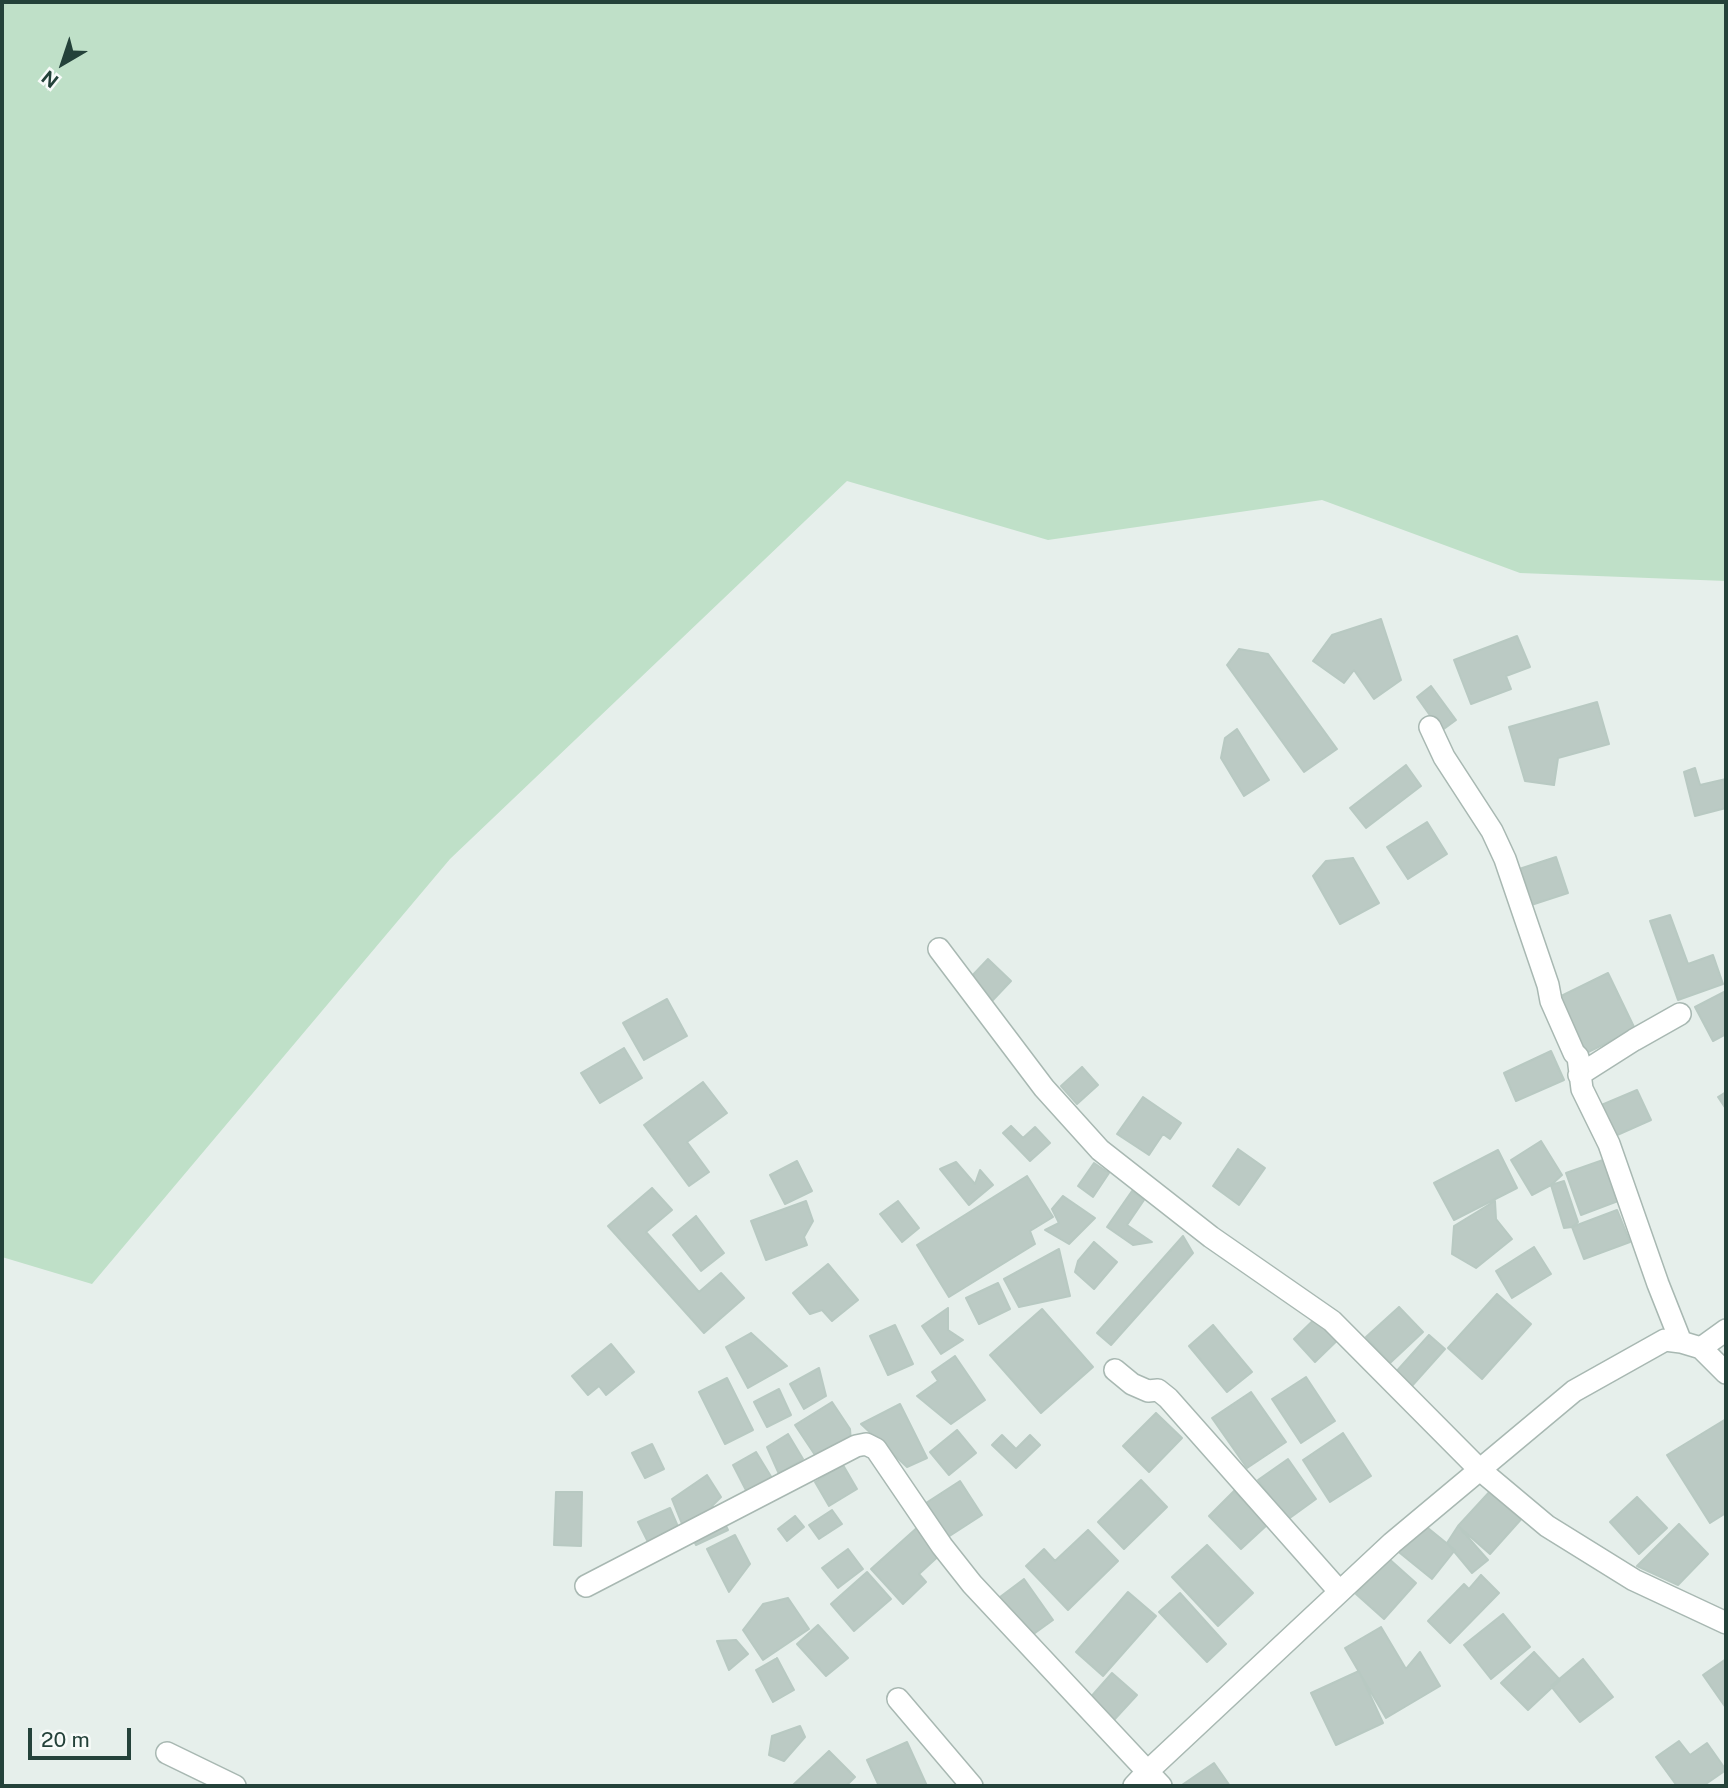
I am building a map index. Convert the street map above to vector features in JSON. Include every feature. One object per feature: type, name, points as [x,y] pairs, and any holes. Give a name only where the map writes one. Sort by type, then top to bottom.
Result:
[{"type":"street","points":[[1430,727],[1444,757],[1492,831],[1505,859],[1551,1001],[1578,1057],[1582,1089],[1609,1144],[1691,1345]]},
{"type":"street","points":[[939,949],[1044,1088],[1100,1150],[1211,1237],[1332,1321],[1479,1469],[1547,1526],[1634,1580],[1726,1623]]},
{"type":"street","points":[[1579,1075],[1680,1014]]},
{"type":"street","points":[[1691,1345],[1726,1330]]},
{"type":"street","points":[[586,1586],[856,1446],[866,1444],[876,1449],[942,1546],[972,1584],[1147,1781],[1339,1591],[1479,1469],[1574,1391],[1665,1340],[1691,1345],[1726,1373]]},
{"type":"street","points":[[1115,1370],[1132,1384],[1148,1391],[1158,1390],[1168,1398],[1339,1591]]},
{"type":"street","points":[[898,1699],[972,1786]]},
{"type":"street","points":[[167,1753],[235,1786]]},
{"type":"green space","points":[[2,2],[1726,2],[1726,581],[1520,573],[1322,500],[1048,540],[847,481],[450,859],[92,1284],[2,1257]]},
{"type":"building","points":[[1381,619],[1401,680],[1374,699],[1354,670],[1344,683],[1313,661],[1332,635]]},
{"type":"building","points":[[1517,636],[1530,667],[1506,676],[1511,689],[1471,704],[1454,660]]},
{"type":"building","points":[[1239,649],[1268,654],[1337,749],[1304,772],[1227,665]]},
{"type":"building","points":[[1431,686],[1456,720],[1441,731],[1417,697]]},
{"type":"building","points":[[1597,702],[1609,744],[1558,758],[1554,785],[1525,781],[1509,727]]},
{"type":"building","points":[[1237,729],[1269,780],[1244,796],[1221,758],[1225,738]]},
{"type":"building","points":[[1406,765],[1421,786],[1366,828],[1350,808]]},
{"type":"building","points":[[1695,768],[1700,785],[1726,779],[1726,808],[1695,816],[1684,772]]},
{"type":"building","points":[[1427,822],[1447,854],[1408,879],[1387,847]]},
{"type":"building","points":[[1556,857],[1568,893],[1522,908],[1510,872]]},
{"type":"building","points":[[1353,858],[1379,903],[1340,924],[1313,876],[1326,861]]},
{"type":"building","points":[[1670,915],[1688,964],[1713,955],[1723,984],[1678,1000],[1650,921]]},
{"type":"building","points":[[988,959],[1011,981],[992,1001],[969,979]]},
{"type":"building","points":[[1608,973],[1635,1029],[1578,1057],[1551,1001]]},
{"type":"building","points":[[1726,991],[1726,1034],[1713,1041],[1695,1007]]},
{"type":"building","points":[[667,999],[687,1036],[644,1060],[623,1023]]},
{"type":"building","points":[[624,1048],[642,1078],[600,1103],[581,1073]]},
{"type":"building","points":[[1551,1051],[1564,1080],[1516,1101],[1504,1073]]},
{"type":"building","points":[[1082,1067],[1098,1085],[1077,1104],[1061,1086]]},
{"type":"building","points":[[703,1082],[727,1113],[687,1142],[709,1172],[689,1186],[644,1125]]},
{"type":"building","points":[[1637,1090],[1651,1120],[1606,1140],[1592,1109]]},
{"type":"building","points":[[1726,1092],[1726,1109],[1718,1097]]},
{"type":"building","points":[[1143,1097],[1181,1123],[1170,1139],[1163,1134],[1149,1155],[1117,1134]]},
{"type":"building","points":[[1011,1126],[1023,1138],[1035,1127],[1050,1143],[1030,1161],[1003,1133]]},
{"type":"building","points":[[1541,1141],[1562,1175],[1551,1185],[1532,1195],[1511,1160]]},
{"type":"building","points":[[1238,1149],[1265,1168],[1239,1205],[1213,1186]]},
{"type":"building","points":[[1498,1150],[1517,1188],[1454,1220],[1434,1183]]},
{"type":"building","points":[[1603,1160],[1618,1201],[1581,1215],[1566,1173]]},
{"type":"building","points":[[797,1161],[812,1191],[785,1204],[770,1175]]},
{"type":"building","points":[[956,1162],[975,1184],[980,1170],[993,1185],[969,1205],[940,1169]]},
{"type":"building","points":[[1094,1163],[1109,1173],[1093,1197],[1078,1186]]},
{"type":"building","points":[[1027,1176],[1053,1217],[1030,1231],[1035,1244],[949,1297],[917,1245]]},
{"type":"building","points":[[1564,1181],[1578,1222],[1572,1227],[1564,1228],[1551,1185]]},
{"type":"building","points":[[652,1188],[672,1210],[646,1232],[699,1292],[721,1273],[744,1298],[704,1333],[608,1226]]},
{"type":"building","points":[[1132,1191],[1144,1200],[1127,1225],[1152,1242],[1133,1245],[1107,1227]]},
{"type":"building","points":[[1063,1196],[1095,1218],[1069,1244],[1045,1230],[1059,1223],[1052,1209]]},
{"type":"building","points":[[806,1201],[813,1221],[804,1237],[807,1245],[766,1260],[751,1221]]},
{"type":"building","points":[[898,1201],[919,1228],[902,1242],[880,1214]]},
{"type":"building","points":[[1495,1201],[1496,1219],[1512,1239],[1476,1268],[1452,1254],[1454,1226]]},
{"type":"building","points":[[1617,1210],[1630,1242],[1584,1259],[1572,1227]]},
{"type":"building","points":[[696,1216],[724,1253],[701,1271],[673,1235]]},
{"type":"building","points":[[1183,1236],[1193,1253],[1111,1345],[1097,1333]]},
{"type":"building","points":[[1094,1242],[1117,1262],[1094,1289],[1075,1272],[1078,1261]]},
{"type":"building","points":[[1534,1247],[1551,1274],[1512,1298],[1496,1271]]},
{"type":"building","points":[[1059,1249],[1070,1296],[1019,1307],[1004,1279]]},
{"type":"building","points":[[828,1264],[858,1300],[832,1321],[822,1310],[810,1314],[793,1293]]},
{"type":"building","points":[[998,1283],[1010,1309],[979,1324],[966,1298]]},
{"type":"building","points":[[1497,1294],[1531,1324],[1482,1379],[1448,1348]]},
{"type":"building","points":[[1328,1306],[1349,1329],[1315,1362],[1294,1339]]},
{"type":"building","points":[[1399,1307],[1423,1332],[1390,1363],[1366,1337]]},
{"type":"building","points":[[948,1308],[948,1330],[963,1340],[941,1354],[922,1326]]},
{"type":"building","points":[[1042,1309],[1093,1367],[1041,1413],[990,1355]]},
{"type":"building","points":[[895,1325],[913,1364],[888,1375],[870,1336]]},
{"type":"building","points":[[1213,1325],[1252,1372],[1227,1392],[1189,1346]]},
{"type":"building","points":[[751,1333],[787,1366],[748,1388],[726,1347]]},
{"type":"building","points":[[1429,1335],[1445,1349],[1411,1387],[1395,1373]]},
{"type":"building","points":[[611,1344],[634,1372],[606,1395],[599,1386],[588,1395],[572,1376]]},
{"type":"building","points":[[955,1356],[985,1400],[951,1424],[917,1396],[938,1381],[932,1372]]},
{"type":"building","points":[[819,1368],[826,1396],[804,1409],[790,1384]]},
{"type":"building","points":[[1306,1377],[1335,1421],[1301,1443],[1272,1399]]},
{"type":"building","points":[[727,1378],[753,1430],[725,1444],[699,1392]]},
{"type":"building","points":[[779,1389],[791,1415],[767,1427],[754,1402]]},
{"type":"building","points":[[1251,1392],[1286,1442],[1247,1468],[1212,1418]]},
{"type":"building","points":[[832,1402],[850,1429],[851,1441],[819,1461],[795,1425]]},
{"type":"building","points":[[900,1404],[927,1458],[907,1467],[861,1424]]},
{"type":"building","points":[[1156,1413],[1182,1438],[1149,1472],[1123,1446]]},
{"type":"building","points":[[1726,1419],[1726,1513],[1710,1523],[1667,1455]]},
{"type":"building","points":[[957,1430],[976,1453],[949,1475],[930,1452]]},
{"type":"building","points":[[1343,1433],[1371,1476],[1330,1502],[1303,1460]]},
{"type":"building","points":[[788,1434],[803,1459],[779,1474],[767,1447]]},
{"type":"building","points":[[1002,1435],[1016,1449],[1030,1435],[1040,1445],[1016,1468],[992,1445]]},
{"type":"building","points":[[652,1444],[664,1469],[645,1478],[632,1453]]},
{"type":"building","points":[[756,1452],[775,1483],[750,1498],[733,1465]]},
{"type":"building","points":[[1288,1459],[1316,1499],[1287,1520],[1258,1480]]},
{"type":"building","points":[[843,1465],[857,1489],[829,1506],[815,1482]]},
{"type":"building","points":[[707,1475],[721,1497],[712,1506],[717,1512],[684,1529],[672,1499]]},
{"type":"building","points":[[1141,1480],[1167,1507],[1124,1549],[1098,1522]]},
{"type":"building","points":[[960,1481],[982,1515],[948,1537],[926,1503]]},
{"type":"building","points":[[1493,1488],[1524,1516],[1490,1554],[1458,1526]]},
{"type":"building","points":[[1234,1491],[1267,1525],[1241,1549],[1209,1516]]},
{"type":"building","points":[[556,1492],[582,1492],[581,1546],[554,1545]]},
{"type":"building","points":[[1637,1497],[1667,1528],[1639,1554],[1610,1522]]},
{"type":"building","points":[[670,1508],[679,1529],[648,1542],[638,1522]]},
{"type":"building","points":[[832,1510],[842,1524],[819,1539],[809,1525]]},
{"type":"building","points":[[795,1516],[804,1527],[787,1541],[778,1529]]},
{"type":"building","points":[[1418,1520],[1455,1550],[1432,1579],[1395,1549]]},
{"type":"building","points":[[724,1522],[728,1530],[696,1545],[692,1537]]},
{"type":"building","points":[[1679,1524],[1708,1554],[1678,1585],[1637,1566]]},
{"type":"building","points":[[919,1526],[943,1552],[919,1574],[926,1582],[903,1604],[871,1569]]},
{"type":"building","points":[[1458,1526],[1488,1560],[1472,1573],[1447,1543]]},
{"type":"building","points":[[1088,1530],[1118,1561],[1068,1610],[1026,1566],[1044,1549],[1055,1561]]},
{"type":"building","points":[[735,1535],[750,1564],[729,1592],[707,1549]]},
{"type":"building","points":[[1207,1545],[1253,1593],[1218,1626],[1172,1577]]},
{"type":"building","points":[[848,1549],[863,1569],[838,1588],[822,1568]]},
{"type":"building","points":[[1388,1558],[1416,1583],[1384,1619],[1356,1594]]},
{"type":"building","points":[[867,1572],[891,1599],[854,1631],[831,1604]]},
{"type":"building","points":[[1481,1575],[1499,1593],[1450,1643],[1428,1621],[1464,1584],[1469,1589]]},
{"type":"building","points":[[1024,1579],[1053,1620],[1028,1638],[1000,1597]]},
{"type":"building","points":[[1128,1592],[1156,1616],[1103,1676],[1076,1652]]},
{"type":"building","points":[[1180,1593],[1226,1644],[1207,1662],[1159,1612]]},
{"type":"building","points":[[788,1598],[809,1629],[763,1660],[743,1630],[763,1604]]},
{"type":"building","points":[[1503,1614],[1530,1647],[1491,1679],[1464,1645]]},
{"type":"building","points":[[818,1625],[848,1658],[826,1676],[797,1644]]},
{"type":"building","points":[[1381,1627],[1406,1669],[1420,1652],[1440,1686],[1386,1718],[1345,1648]]},
{"type":"building","points":[[736,1640],[748,1654],[729,1670],[717,1641]]},
{"type":"building","points":[[1534,1652],[1560,1680],[1528,1710],[1501,1683]]},
{"type":"building","points":[[777,1658],[794,1690],[773,1702],[756,1670]]},
{"type":"building","points":[[1583,1659],[1613,1697],[1580,1722],[1551,1686]]},
{"type":"building","points":[[1726,1659],[1726,1708],[1703,1675]]},
{"type":"building","points":[[1359,1671],[1383,1723],[1336,1745],[1311,1693]]},
{"type":"building","points":[[1112,1673],[1137,1695],[1114,1720],[1089,1699]]},
{"type":"building","points":[[800,1726],[805,1737],[784,1761],[769,1755],[772,1736]]},
{"type":"building","points":[[1679,1741],[1690,1755],[1707,1743],[1726,1770],[1703,1786],[1677,1786],[1656,1757]]},
{"type":"building","points":[[907,1742],[927,1786],[879,1786],[867,1760]]},
{"type":"building","points":[[829,1751],[855,1777],[846,1786],[792,1786]]},
{"type":"building","points":[[1214,1763],[1230,1786],[1182,1785]]}]
